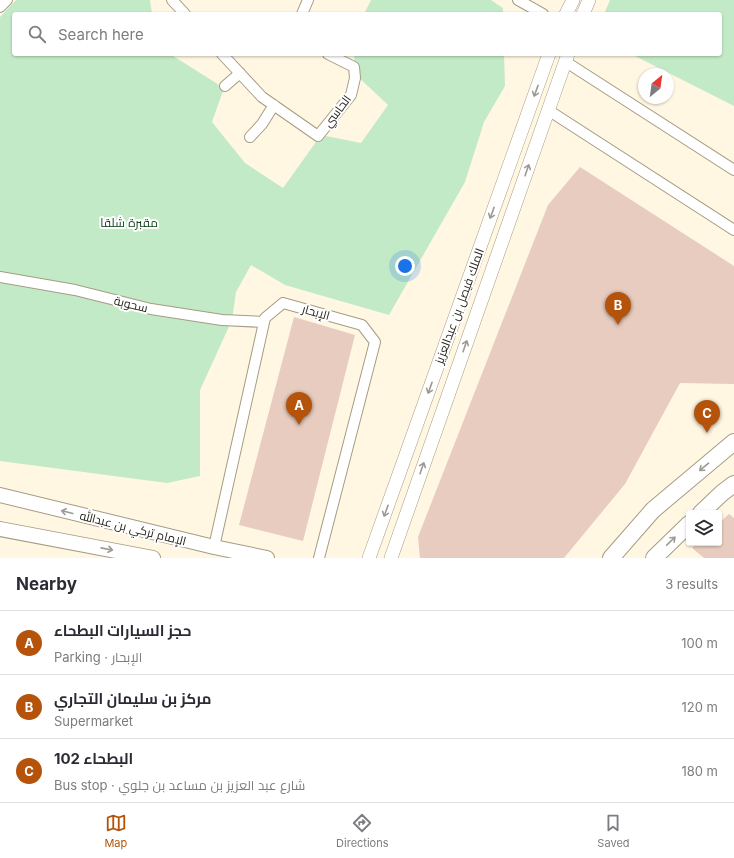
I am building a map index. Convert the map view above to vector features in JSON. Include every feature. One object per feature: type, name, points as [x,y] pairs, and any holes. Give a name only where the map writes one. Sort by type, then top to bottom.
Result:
[{"type":"main road","points":[[611,558],[652,510],[734,442]]},
{"type":"main road","points":[[704,510],[734,484]]},
{"type":"main road","name":"الإمام تركي بن عبدالله","points":[[0,495],[214,548],[267,558]]},
{"type":"main road","points":[[654,558],[686,527]]},
{"type":"main road","name":"الإمام تركي بن عبدالله","points":[[0,529],[153,558]]},
{"type":"street","points":[[0,7],[6,0]]},
{"type":"street","points":[[172,0],[183,12]]},
{"type":"street","points":[[303,12],[308,0]]},
{"type":"street","points":[[518,0],[539,12]]},
{"type":"street","points":[[567,12],[573,0]]},
{"type":"street","points":[[584,12],[589,0]]},
{"type":"street","points":[[224,56],[262,97],[274,105],[262,124],[250,137]]},
{"type":"street","name":"الحاسي","points":[[274,105],[318,136],[350,95],[355,78],[354,67],[332,56]]},
{"type":"street","name":"الملك فيصل بن عبدالعزيز","points":[[369,558],[548,56]]},
{"type":"street","points":[[567,58],[734,170]]},
{"type":"street","name":"الملك فيصل بن عبدالعزيز","points":[[391,558],[567,58]]},
{"type":"street","points":[[224,86],[240,73]]},
{"type":"street","points":[[548,110],[734,230]]},
{"type":"street","name":"سحوبة","points":[[0,277],[75,290],[151,309],[222,320],[264,322]]},
{"type":"street","name":"الإبحار","points":[[264,322],[265,318],[283,303],[362,325],[376,342],[319,558]]},
{"type":"street","points":[[214,548],[264,322]]},
{"type":"green space","name":"مقبرة شلقا","points":[[16,0],[150,0],[152,12],[12,12],[12,56],[173,56],[224,88],[212,122],[245,163],[283,188],[321,135],[361,143],[388,105],[355,74],[354,56],[504,56],[505,86],[484,122],[465,182],[389,315],[285,285],[251,265],[236,292],[232,320],[200,390],[200,476],[167,483],[0,461],[0,17]]},
{"type":"green space","points":[[371,0],[491,0],[503,8],[503,12],[365,12]]},
{"type":"green space","points":[[610,0],[734,0],[734,106],[674,76],[674,68],[659,68],[635,56],[722,56],[722,12],[605,12]]},
{"type":"building","points":[[580,167],[734,266],[734,384],[680,383],[625,484],[564,558],[420,558],[418,537],[548,205]]},
{"type":"building","points":[[294,317],[355,335],[303,541],[239,525]]},
{"type":"building","points":[[729,514],[734,518],[734,558],[704,558],[692,548],[694,546],[722,546],[722,520]]},
{"type":"place","name":"مركز بن سليمان التجاري","points":[[618,325]]},
{"type":"place","name":"حجز السيارات البطحاء","points":[[299,425]]},
{"type":"place","name":"البطحاء 102","points":[[707,433]]}]
